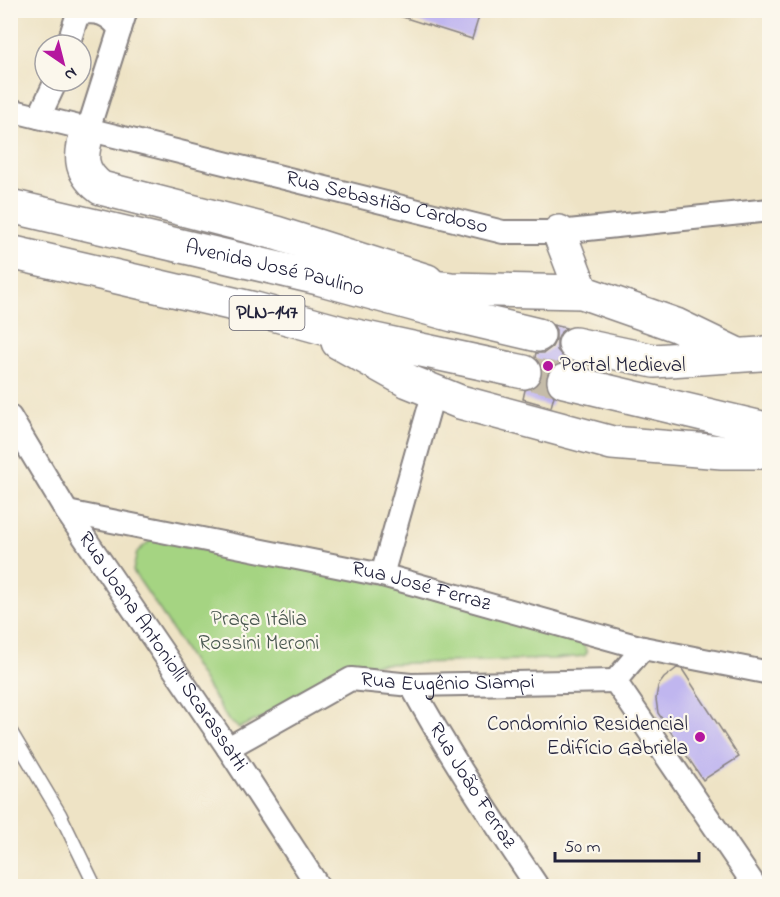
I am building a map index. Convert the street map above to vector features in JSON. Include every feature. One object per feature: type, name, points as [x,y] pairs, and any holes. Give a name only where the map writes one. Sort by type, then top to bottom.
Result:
[{"type":"main road","points":[[88,130],[81,153],[83,163],[93,182],[101,188],[276,233],[451,289]]},
{"type":"main road","name":"Avenida José Paulino","points":[[10,206],[318,278],[453,315],[538,335]]},
{"type":"main road","points":[[559,232],[582,291]]},
{"type":"main road","name":"Avenida José Paulino","points":[[10,252],[255,309],[342,333],[524,372]]},
{"type":"main road","points":[[318,278],[451,289],[582,291],[676,325],[738,355]]},
{"type":"main road","points":[[302,322],[408,381],[460,402],[612,443],[722,452],[770,452]]},
{"type":"main road","points":[[575,344],[654,361],[770,352]]},
{"type":"main road","points":[[564,381],[770,430]]},
{"type":"street","points":[[72,33],[79,12],[93,11],[115,22],[123,20]]},
{"type":"street","points":[[88,130],[123,20]]},
{"type":"street","points":[[39,117],[50,93]]},
{"type":"street","name":"Rua Sebastião Cardoso","points":[[10,110],[503,232],[559,232],[770,210]]},
{"type":"street","points":[[382,575],[434,391]]},
{"type":"street","name":"Rua Joana Antoniolli Scarassatti","points":[[10,417],[67,512],[228,748],[318,886]]},
{"type":"street","name":"Rua José Ferraz","points":[[67,512],[382,575],[643,648],[770,673]]},
{"type":"street","points":[[643,648],[615,681],[756,886]]},
{"type":"street","name":"Rua Eugênio Siampi","points":[[228,748],[351,678],[411,685],[615,681]]},
{"type":"street","name":"Rua João Ferraz","points":[[411,685],[478,797],[537,886]]},
{"type":"lane","points":[[10,730],[60,814],[95,886]]},
{"type":"green space","name":"Praça Itália Rossini Meroni","points":[[152,539],[396,586],[579,640],[587,653],[584,656],[554,659],[348,665],[312,684],[261,718],[239,728],[228,720],[133,571],[137,552]]},
{"type":"building","points":[[393,10],[481,10],[472,39],[393,14]]},
{"type":"building","points":[[553,325],[566,328],[561,332],[557,341],[557,350],[565,359],[564,363],[558,363],[551,368],[546,376],[546,387],[554,396],[551,407],[523,399],[525,390],[537,385],[542,376],[542,366],[535,357],[536,353],[544,353],[552,347],[556,339],[556,330]]},
{"type":"building","name":"Condomínio Residencial Edifício Gabriela","points":[[677,668],[682,669],[739,757],[703,780],[658,713],[656,699],[658,686]]},
{"type":"tunnel","points":[[524,372],[564,381]]},
{"type":"place","name":"Portal Medieval","points":[[548,366]]},
{"type":"place","name":"Condomínio Residencial Edifício Gabriela","points":[[700,737]]}]
